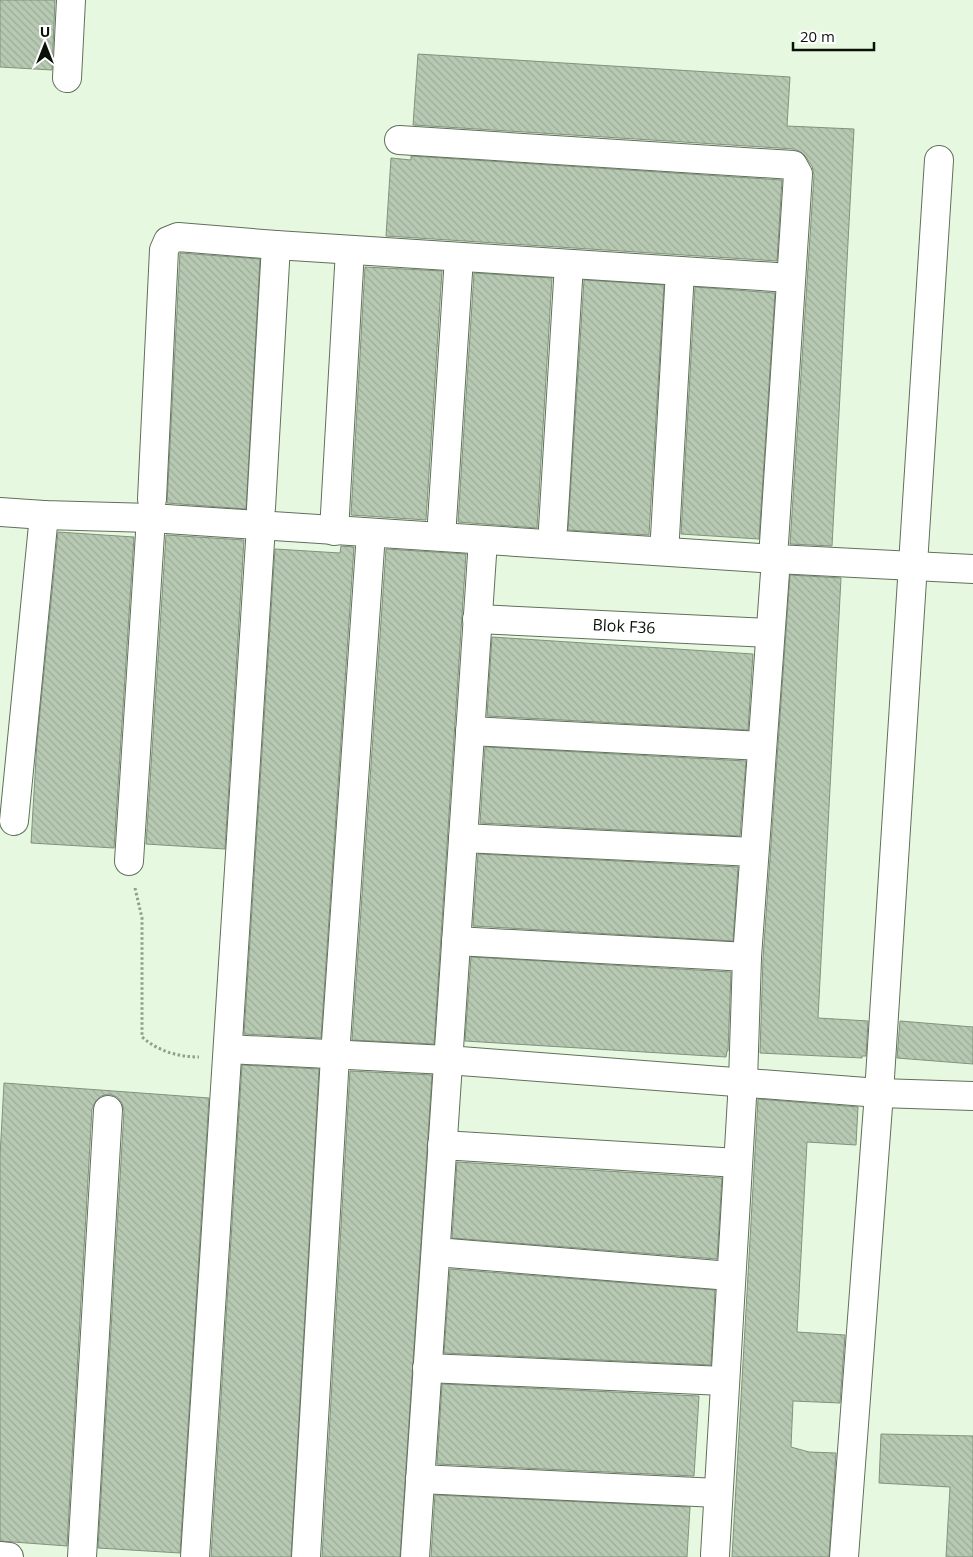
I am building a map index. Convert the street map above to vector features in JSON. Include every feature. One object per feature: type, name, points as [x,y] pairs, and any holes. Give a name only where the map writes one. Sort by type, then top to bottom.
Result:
[{"type":"street","points":[[67,78],[71,0]]},
{"type":"street","points":[[399,140],[793,165],[798,174],[770,634],[747,957],[743,1081],[730,1276],[715,1556]]},
{"type":"street","points":[[844,1557],[880,1093],[939,160]]},
{"type":"street","points":[[129,861],[151,508],[164,250],[168,241],[178,237],[791,278]]},
{"type":"street","points":[[195,1557],[261,517],[276,245]]},
{"type":"street","points":[[334,531],[350,250]]},
{"type":"street","points":[[442,522],[459,257]]},
{"type":"street","points":[[553,528],[569,264]]},
{"type":"street","points":[[665,537],[680,271]]},
{"type":"street","points":[[0,512],[44,515],[151,508],[261,517],[334,531],[371,534],[775,551],[912,565],[973,569]]},
{"type":"street","points":[[14,821],[44,515]]},
{"type":"street","points":[[306,1557],[335,1056],[371,534]]},
{"type":"street","points":[[415,1557],[483,540]]},
{"type":"street","name":"Blok F36","points":[[477,618],[770,634]]},
{"type":"street","points":[[470,731],[762,746]]},
{"type":"street","points":[[463,838],[754,852]]},
{"type":"street","points":[[456,941],[747,957]]},
{"type":"street","points":[[228,1049],[335,1056],[447,1060],[743,1081],[880,1093],[973,1096]]},
{"type":"street","points":[[82,1557],[108,1110]]},
{"type":"street","points":[[442,1145],[738,1163]]},
{"type":"street","points":[[436,1252],[730,1276]]},
{"type":"street","points":[[427,1368],[724,1381]]},
{"type":"street","points":[[420,1479],[718,1493]]},
{"type":"street","points":[[0,1556],[9,1557]]},
{"type":"path","points":[[129,861],[142,918],[142,1036],[152,1046],[169,1053],[187,1056],[211,1056],[228,1049]]},
{"type":"building","points":[[0,0],[55,0],[52,70],[0,67]]},
{"type":"building","points":[[418,54],[790,77],[787,126],[854,129],[832,546],[790,544],[814,175],[812,166],[806,157],[794,149],[413,125]]},
{"type":"building","points":[[411,156],[782,180],[777,261],[386,236],[391,158],[411,160]]},
{"type":"building","points":[[180,253],[260,259],[246,509],[167,503]]},
{"type":"building","points":[[365,267],[442,271],[426,520],[351,515]]},
{"type":"building","points":[[474,273],[552,278],[537,528],[458,522]]},
{"type":"building","points":[[584,280],[664,285],[649,535],[568,530]]},
{"type":"building","points":[[695,287],[775,293],[759,539],[681,534]]},
{"type":"building","points":[[58,532],[134,537],[114,848],[31,843],[37,742]]},
{"type":"building","points":[[166,535],[244,540],[225,849],[146,844]]},
{"type":"building","points":[[341,546],[354,547],[321,1038],[244,1034],[275,549],[340,553]]},
{"type":"building","points":[[386,549],[466,554],[434,1044],[352,1040]]},
{"type":"building","points":[[790,575],[841,578],[818,1018],[868,1021],[866,1056],[862,1056],[862,1058],[760,1053],[763,958]]},
{"type":"building","points":[[492,637],[753,654],[748,730],[487,716]]},
{"type":"building","points":[[485,747],[746,761],[740,836],[480,823]]},
{"type":"building","points":[[478,854],[738,867],[733,941],[473,926]]},
{"type":"building","points":[[471,957],[731,972],[728,1051],[726,1057],[465,1041]]},
{"type":"building","points":[[900,1021],[973,1027],[973,1064],[897,1058]]},
{"type":"building","points":[[242,1065],[319,1069],[291,1557],[211,1557]]},
{"type":"building","points":[[350,1071],[432,1075],[400,1557],[322,1557]]},
{"type":"building","points":[[4,1083],[209,1098],[180,1553],[98,1548],[124,1111],[122,1103],[117,1097],[109,1094],[101,1096],[95,1102],[92,1109],[67,1546],[0,1541],[0,1156]]},
{"type":"building","points":[[758,1099],[858,1107],[856,1145],[807,1142],[797,1332],[845,1335],[840,1403],[793,1401],[791,1447],[809,1452],[836,1453],[829,1557],[732,1557]]},
{"type":"building","points":[[457,1162],[722,1178],[717,1259],[452,1238]]},
{"type":"building","points":[[450,1269],[715,1290],[711,1365],[444,1353]]},
{"type":"building","points":[[442,1384],[699,1396],[694,1476],[437,1464]]},
{"type":"building","points":[[881,1434],[973,1436],[973,1557],[946,1557],[950,1487],[879,1483]]},
{"type":"building","points":[[435,1495],[690,1507],[687,1557],[431,1557]]}]
